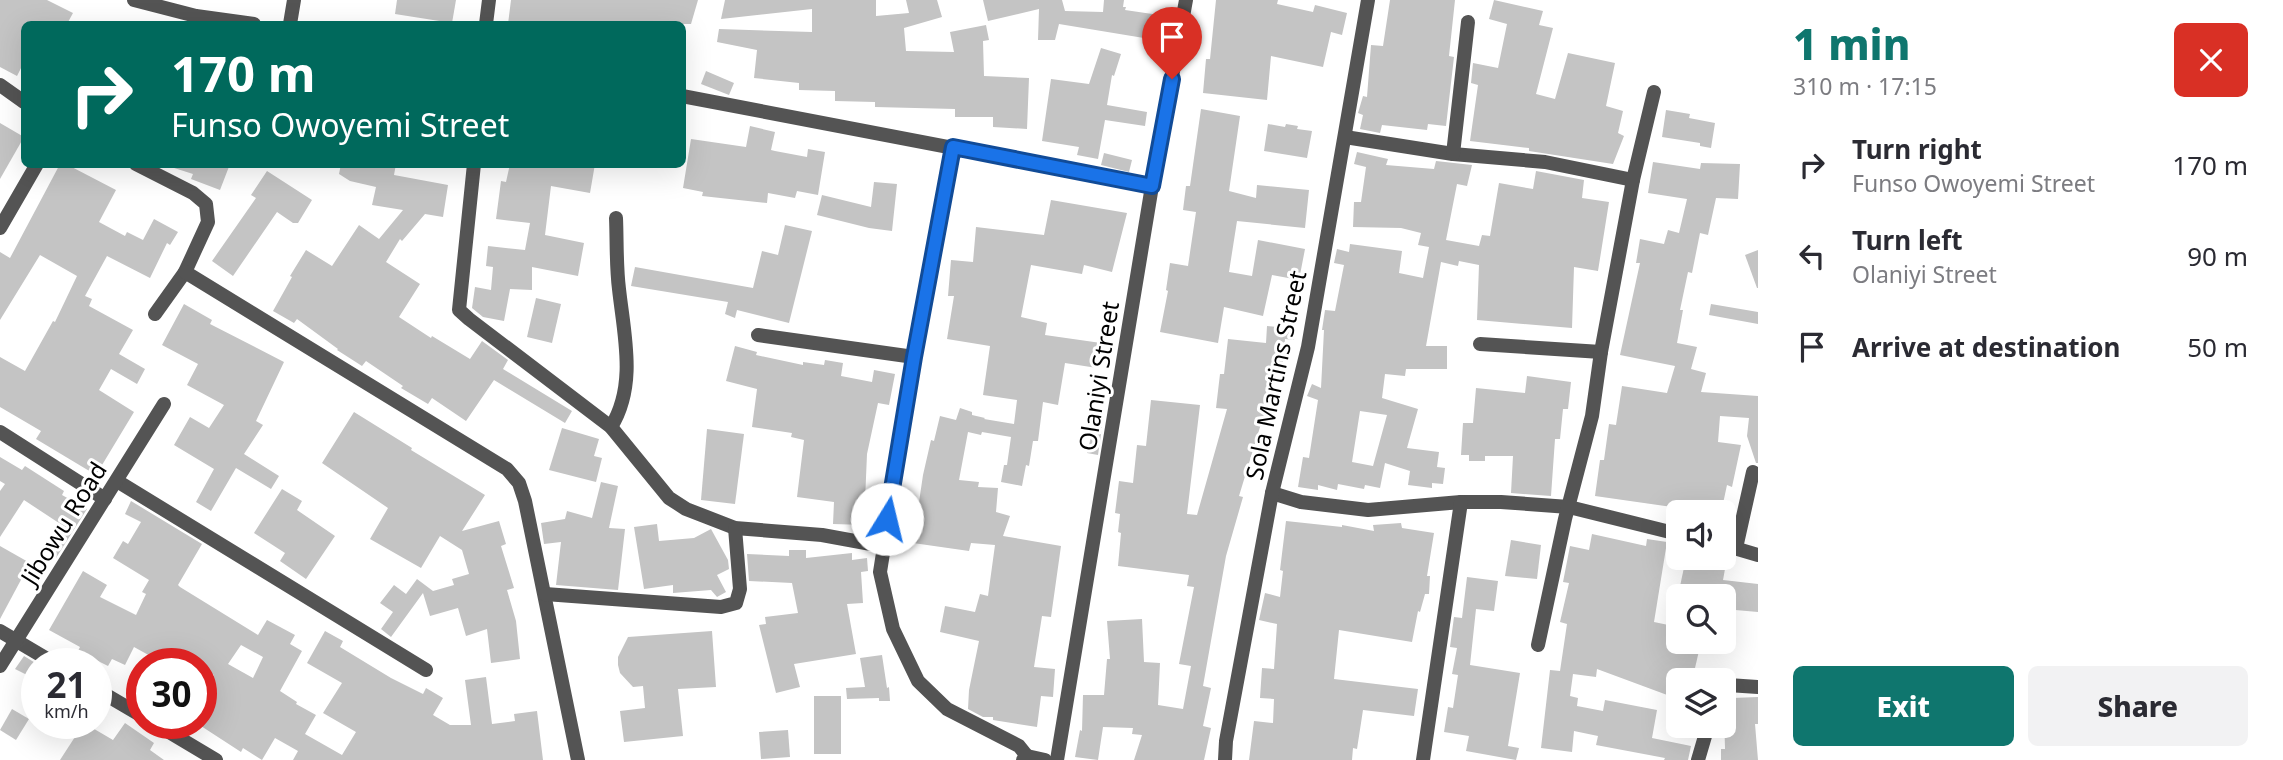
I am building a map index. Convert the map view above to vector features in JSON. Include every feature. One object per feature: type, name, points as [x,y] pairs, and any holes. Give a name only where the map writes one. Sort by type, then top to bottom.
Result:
[{"type":"street","points":[[134,0],[196,16],[232,21]]},
{"type":"street","points":[[290,21],[294,0]]},
{"type":"street","points":[[486,21],[489,0]]},
{"type":"street","name":"Olaniyi Street","points":[[1057,760],[1152,186],[1186,0]]},
{"type":"street","name":"Sola Martins Street","points":[[1225,760],[1226,741],[1272,493],[1308,347],[1368,0]]},
{"type":"street","points":[[1453,154],[1468,22]]},
{"type":"street","points":[[0,85],[21,100]]},
{"type":"street","points":[[1538,645],[1592,416],[1633,180],[1654,92]]},
{"type":"street","points":[[686,97],[1152,186]]},
{"type":"street","points":[[1345,137],[1453,154],[1545,162],[1633,180]]},
{"type":"street","points":[[953,147],[914,357],[880,572],[893,629],[918,681],[947,709],[1019,746],[1025,758],[1045,760]]},
{"type":"street","points":[[0,228],[35,168]]},
{"type":"street","points":[[144,168],[193,193],[206,204],[208,222],[185,272],[155,314]]},
{"type":"street","points":[[474,168],[459,310],[611,427],[669,498],[686,509],[735,528],[822,535],[883,546]]},
{"type":"street","points":[[611,427],[626,390],[627,347],[618,285],[616,218]]},
{"type":"street","points":[[185,272],[507,469],[519,483],[545,594],[578,760]]},
{"type":"street","points":[[758,335],[914,357]]},
{"type":"street","points":[[1480,344],[1601,352]]},
{"type":"street","name":"Jibowu Road","points":[[0,666],[164,404]]},
{"type":"street","points":[[0,432],[105,499]]},
{"type":"street","points":[[1736,526],[1753,471]]},
{"type":"street","points":[[117,481],[426,670]]},
{"type":"street","points":[[1272,493],[1301,502],[1368,510],[1461,502],[1569,507],[1666,531]]},
{"type":"street","points":[[1423,760],[1461,502]]},
{"type":"street","points":[[545,594],[721,607],[736,603],[740,589],[735,528]]},
{"type":"street","points":[[1736,548],[1758,555]]},
{"type":"street","points":[[0,631],[29,648]]},
{"type":"street","points":[[1736,686],[1758,687]]},
{"type":"street","points":[[1698,760],[1704,738]]},
{"type":"street","points":[[181,739],[216,760]]},
{"type":"building","points":[[0,0],[47,0],[73,13],[69,21],[21,21],[21,68],[17,76],[0,67]]},
{"type":"building","points":[[397,0],[456,0],[452,21],[395,14]]},
{"type":"building","points":[[511,0],[698,0],[691,24],[686,24],[686,21],[508,21]]},
{"type":"building","points":[[725,0],[876,0],[876,16],[909,13],[906,0],[937,0],[942,17],[904,28],[906,51],[954,52],[950,32],[986,25],[989,40],[983,41],[984,76],[1029,78],[1027,129],[993,127],[993,117],[955,117],[955,109],[875,107],[875,102],[835,101],[835,91],[799,90],[799,83],[754,78],[757,50],[717,42],[719,29],[812,32],[812,9],[721,19]]},
{"type":"building","points":[[983,0],[1062,0],[1065,11],[1103,12],[1104,0],[1124,0],[1125,10],[1166,16],[1162,41],[1059,24],[1055,40],[1038,40],[1039,9],[988,21]]},
{"type":"building","points":[[1216,0],[1278,0],[1277,4],[1313,12],[1315,5],[1347,13],[1342,35],[1331,32],[1323,67],[1271,56],[1267,100],[1203,93],[1206,59],[1210,59]]},
{"type":"building","points":[[1390,0],[1455,0],[1449,56],[1454,57],[1446,126],[1428,124],[1427,130],[1382,125],[1380,133],[1360,129],[1363,115],[1358,113],[1363,96],[1367,97],[1371,45],[1383,46]]},
{"type":"building","points":[[1494,0],[1543,11],[1539,25],[1553,28],[1536,94],[1555,99],[1568,53],[1615,63],[1606,106],[1623,111],[1618,133],[1624,136],[1613,164],[1529,151],[1529,148],[1470,141],[1478,85],[1471,83],[1473,63],[1498,68],[1507,24],[1489,19]]},
{"type":"building","points":[[1101,48],[1121,54],[1114,76],[1112,75],[1107,105],[1147,112],[1145,126],[1105,120],[1098,159],[1077,155],[1079,147],[1042,141],[1051,79],[1089,84]]},
{"type":"building","points":[[706,71],[734,83],[729,95],[701,84]]},
{"type":"building","points":[[1201,109],[1240,116],[1229,191],[1256,198],[1257,185],[1309,190],[1305,228],[1237,221],[1229,272],[1252,276],[1258,240],[1305,249],[1299,280],[1272,275],[1263,316],[1224,307],[1218,343],[1160,332],[1170,263],[1188,266],[1196,212],[1183,210],[1186,186],[1190,186]]},
{"type":"building","points":[[1666,110],[1690,114],[1689,118],[1715,123],[1711,148],[1700,146],[1700,143],[1662,137]]},
{"type":"building","points":[[0,123],[21,135],[21,142],[0,179]]},
{"type":"building","points":[[1268,124],[1285,127],[1286,124],[1312,131],[1307,158],[1264,151]]},
{"type":"building","points":[[750,126],[775,132],[771,150],[807,157],[808,149],[825,152],[818,195],[797,191],[795,198],[768,193],[767,203],[702,196],[703,192],[683,188],[691,139],[746,147]]},
{"type":"building","points":[[1357,152],[1388,159],[1386,165],[1434,169],[1436,161],[1472,165],[1467,186],[1457,184],[1446,240],[1479,246],[1482,235],[1490,236],[1499,183],[1533,189],[1536,171],[1584,180],[1582,198],[1609,202],[1598,271],[1574,267],[1572,328],[1477,320],[1479,265],[1459,261],[1458,266],[1441,262],[1426,346],[1447,346],[1447,369],[1406,369],[1405,376],[1385,374],[1382,398],[1418,409],[1407,448],[1439,452],[1437,467],[1445,468],[1443,484],[1432,483],[1432,488],[1408,485],[1410,471],[1385,463],[1380,488],[1365,485],[1364,489],[1338,484],[1337,490],[1318,485],[1318,490],[1298,487],[1303,457],[1309,458],[1318,400],[1307,396],[1312,384],[1321,388],[1325,310],[1335,311],[1344,265],[1334,263],[1337,249],[1349,252],[1350,244],[1402,251],[1399,273],[1423,278],[1429,247],[1418,245],[1421,233],[1401,228],[1353,227],[1354,202],[1361,202],[1366,167],[1354,164]],"holes":[[[1360,411],[1387,415],[1373,466],[1352,462]]]},
{"type":"building","points":[[1104,153],[1132,160],[1129,172],[1101,165]]},
{"type":"building","points":[[1653,162],[1700,169],[1701,163],[1740,164],[1738,199],[1716,198],[1708,235],[1700,233],[1692,273],[1688,272],[1680,310],[1683,310],[1677,343],[1697,347],[1691,369],[1706,373],[1701,392],[1758,396],[1758,463],[1747,436],[1749,418],[1720,416],[1718,442],[1741,445],[1732,487],[1727,485],[1724,500],[1666,500],[1666,506],[1595,496],[1600,460],[1604,460],[1609,424],[1616,425],[1622,386],[1667,393],[1675,366],[1620,355],[1640,263],[1636,263],[1640,239],[1664,244],[1668,230],[1679,233],[1687,199],[1648,193]]},
{"type":"building","points":[[58,168],[74,168],[116,190],[99,222],[125,236],[127,232],[143,240],[154,219],[178,232],[170,245],[167,243],[150,278],[107,256],[85,296],[92,299],[89,306],[133,330],[119,354],[145,369],[137,384],[111,369],[99,390],[134,412],[96,475],[36,439],[41,431],[0,407],[0,357],[25,371],[53,321],[55,322],[77,276],[40,255],[0,320],[0,252],[10,258]]},
{"type":"building","points":[[174,168],[228,168],[220,190],[191,179],[193,174]]},
{"type":"building","points":[[340,168],[395,168],[394,175],[448,185],[443,217],[425,214],[402,241],[400,239],[386,262],[420,284],[399,317],[470,359],[482,341],[508,360],[503,369],[572,411],[565,423],[494,380],[466,421],[432,398],[428,404],[401,388],[403,386],[366,361],[362,366],[297,319],[294,323],[273,311],[306,250],[332,266],[359,225],[379,239],[403,210],[372,205],[376,187],[350,181],[339,174]]},
{"type":"building","points":[[509,168],[594,168],[590,193],[551,186],[545,235],[584,243],[578,276],[532,267],[532,290],[510,289],[504,321],[483,317],[472,308],[475,287],[491,290],[493,267],[486,266],[488,246],[525,250],[530,223],[496,219],[501,181],[506,182]]},
{"type":"building","points":[[267,171],[312,200],[298,223],[293,223],[277,212],[233,276],[212,261],[256,198],[251,195]]},
{"type":"building","points":[[874,182],[897,184],[892,231],[817,215],[822,195],[871,207]]},
{"type":"building","points":[[1051,200],[1127,213],[1112,272],[1084,265],[1082,274],[1031,265],[1021,317],[1047,323],[1045,335],[1101,343],[1097,368],[1065,363],[1058,405],[1043,402],[1038,441],[1033,441],[1022,486],[1001,482],[1004,465],[1007,465],[1011,437],[982,432],[981,435],[968,432],[959,480],[979,482],[978,487],[998,488],[996,512],[1010,516],[1003,536],[1061,546],[1051,617],[1042,616],[1034,667],[1055,669],[1053,697],[1041,696],[1037,727],[993,720],[993,717],[983,717],[968,709],[979,641],[940,632],[945,606],[975,612],[980,594],[988,596],[995,545],[971,543],[969,551],[913,543],[923,475],[940,416],[956,420],[960,408],[984,419],[1014,424],[1017,400],[983,395],[990,346],[947,339],[954,296],[948,296],[951,260],[973,262],[976,227],[1044,235]]},
{"type":"building","points":[[785,225],[812,231],[789,323],[737,310],[735,318],[725,314],[728,302],[631,286],[635,267],[753,288],[762,251],[778,255]]},
{"type":"building","points":[[1758,250],[1758,288],[1757,288],[1745,255]]},
{"type":"building","points":[[536,298],[561,304],[552,343],[527,337]]},
{"type":"building","points":[[184,304],[212,320],[210,324],[284,362],[256,421],[263,425],[244,454],[279,476],[271,489],[236,468],[211,511],[196,502],[214,469],[174,445],[190,417],[209,428],[224,405],[187,385],[198,364],[162,345]]},
{"type":"building","points":[[1711,304],[1758,312],[1758,324],[1709,315]]},
{"type":"building","points":[[1267,326],[1295,329],[1294,340],[1285,339],[1282,373],[1269,372],[1264,414],[1239,496],[1243,497],[1226,556],[1203,686],[1211,688],[1203,726],[1211,728],[1204,760],[1134,760],[1142,735],[1132,734],[1133,728],[1103,727],[1098,760],[1075,757],[1080,730],[1082,731],[1083,695],[1104,695],[1107,659],[1110,659],[1107,621],[1142,619],[1144,662],[1160,663],[1158,705],[1183,709],[1191,666],[1179,664],[1194,587],[1187,586],[1189,575],[1118,566],[1120,514],[1115,513],[1119,481],[1133,483],[1137,445],[1146,446],[1151,400],[1200,405],[1187,514],[1197,515],[1227,409],[1216,408],[1228,339],[1266,343]]},
{"type":"building","points":[[735,346],[757,352],[756,355],[803,365],[803,362],[824,365],[825,360],[843,363],[841,376],[872,382],[874,370],[895,374],[889,405],[878,403],[867,454],[864,525],[833,524],[834,502],[797,497],[804,440],[791,437],[792,433],[752,427],[757,389],[726,381]]},
{"type":"building","points":[[1527,376],[1571,382],[1568,409],[1563,409],[1560,439],[1555,439],[1551,496],[1511,493],[1513,456],[1485,456],[1485,461],[1469,461],[1469,455],[1461,455],[1463,423],[1473,423],[1476,388],[1525,393]]},
{"type":"building","points":[[354,412],[485,495],[462,531],[499,521],[506,544],[501,546],[514,588],[507,590],[516,621],[520,659],[491,663],[487,629],[466,636],[458,608],[430,616],[423,593],[391,637],[381,629],[393,612],[380,603],[394,585],[406,594],[417,579],[433,591],[454,585],[452,579],[469,574],[462,550],[440,536],[421,568],[370,539],[388,508],[322,463]]},
{"type":"building","points":[[1094,425],[1102,427],[1098,455],[1087,453]]},
{"type":"building","points":[[562,428],[599,439],[594,456],[602,458],[596,482],[549,470]]},
{"type":"building","points":[[707,429],[744,434],[735,504],[701,500]]},
{"type":"building","points":[[0,457],[22,470],[25,466],[64,491],[62,495],[87,509],[56,558],[49,553],[65,527],[24,500],[0,537],[0,491],[5,484],[0,481]]},
{"type":"building","points":[[601,482],[618,486],[609,528],[625,529],[618,590],[556,585],[561,542],[544,544],[541,523],[565,519],[567,511],[592,518]]},
{"type":"building","points":[[282,489],[302,501],[297,510],[335,536],[306,579],[280,561],[285,553],[254,533]]},
{"type":"building","points":[[131,501],[202,544],[178,585],[180,587],[258,635],[267,620],[295,635],[290,644],[302,651],[280,691],[316,715],[305,734],[342,755],[356,732],[323,713],[342,683],[307,663],[325,631],[343,641],[340,647],[391,678],[423,694],[426,688],[443,698],[433,715],[450,725],[471,725],[465,680],[486,677],[492,724],[515,721],[514,714],[537,711],[543,760],[293,760],[298,751],[275,738],[262,760],[243,748],[241,752],[217,736],[217,648],[126,648],[125,665],[112,659],[112,648],[80,648],[49,630],[83,571],[107,585],[100,597],[136,615],[146,594],[142,592],[149,580],[113,558],[123,541],[128,544],[141,522],[125,514]],"holes":[[[241,645],[263,657],[253,678],[228,664]]]},
{"type":"building","points":[[1286,521],[1342,525],[1374,531],[1373,525],[1401,523],[1402,528],[1434,533],[1427,576],[1430,576],[1429,594],[1425,594],[1420,612],[1418,611],[1412,642],[1339,630],[1334,679],[1418,689],[1414,716],[1363,710],[1357,749],[1353,748],[1352,760],[1249,760],[1254,721],[1273,723],[1274,699],[1260,698],[1262,668],[1274,669],[1277,624],[1259,620],[1265,593],[1280,597],[1283,571],[1280,570]]},
{"type":"building","points":[[657,524],[659,541],[694,538],[711,529],[728,560],[729,569],[717,575],[726,592],[717,597],[711,590],[673,593],[673,585],[644,589],[634,527]]},
{"type":"building","points":[[1592,534],[1646,546],[1647,539],[1666,542],[1654,622],[1666,624],[1666,654],[1698,654],[1695,668],[1666,668],[1666,695],[1597,669],[1596,677],[1573,674],[1570,696],[1578,698],[1577,706],[1603,711],[1605,700],[1657,710],[1652,738],[1691,746],[1688,760],[1664,760],[1665,758],[1596,745],[1598,736],[1574,731],[1572,752],[1541,748],[1550,670],[1560,671],[1567,624],[1560,622],[1569,583],[1563,582],[1570,546],[1589,550]]},
{"type":"building","points":[[1511,540],[1541,545],[1537,579],[1505,576]]},
{"type":"building","points":[[0,546],[30,563],[0,619]]},
{"type":"building","points":[[789,550],[806,550],[806,558],[852,553],[852,560],[867,558],[868,571],[861,572],[863,603],[847,604],[856,654],[794,664],[800,687],[776,693],[759,625],[766,624],[765,617],[798,613],[792,583],[749,581],[747,554],[789,556]]},
{"type":"building","points":[[1683,570],[1725,570],[1723,580],[1758,584],[1758,612],[1736,610],[1736,584],[1680,584]]},
{"type":"building","points":[[1467,577],[1498,581],[1494,611],[1476,609],[1470,665],[1520,673],[1508,746],[1519,748],[1516,760],[1466,751],[1469,736],[1444,732],[1448,707],[1453,708],[1458,675],[1452,674],[1457,648],[1450,647],[1454,617],[1462,618]]},
{"type":"building","points":[[712,631],[716,687],[678,689],[683,736],[624,742],[620,711],[645,708],[643,686],[633,687],[620,673],[618,665],[618,657],[628,637]]},
{"type":"building","points":[[882,655],[890,701],[879,701],[879,698],[847,699],[846,688],[865,687],[860,658]]},
{"type":"building","points":[[21,660],[21,672],[15,669]]},
{"type":"building","points":[[814,696],[841,696],[841,754],[814,754]]},
{"type":"building","points":[[1758,697],[1758,724],[1755,724],[1758,760],[1721,760],[1721,749],[1725,749],[1725,738],[1736,738],[1736,698]]},
{"type":"building","points":[[12,709],[21,714],[21,732],[16,740],[0,730]]},
{"type":"building","points":[[125,723],[126,739],[148,739],[154,743],[150,750],[164,760],[60,760],[74,739],[113,740]]},
{"type":"building","points":[[788,730],[790,757],[761,759],[759,732]]},
{"type":"route","points":[[887,519],[953,147],[1152,186],[1172,79]]}]
